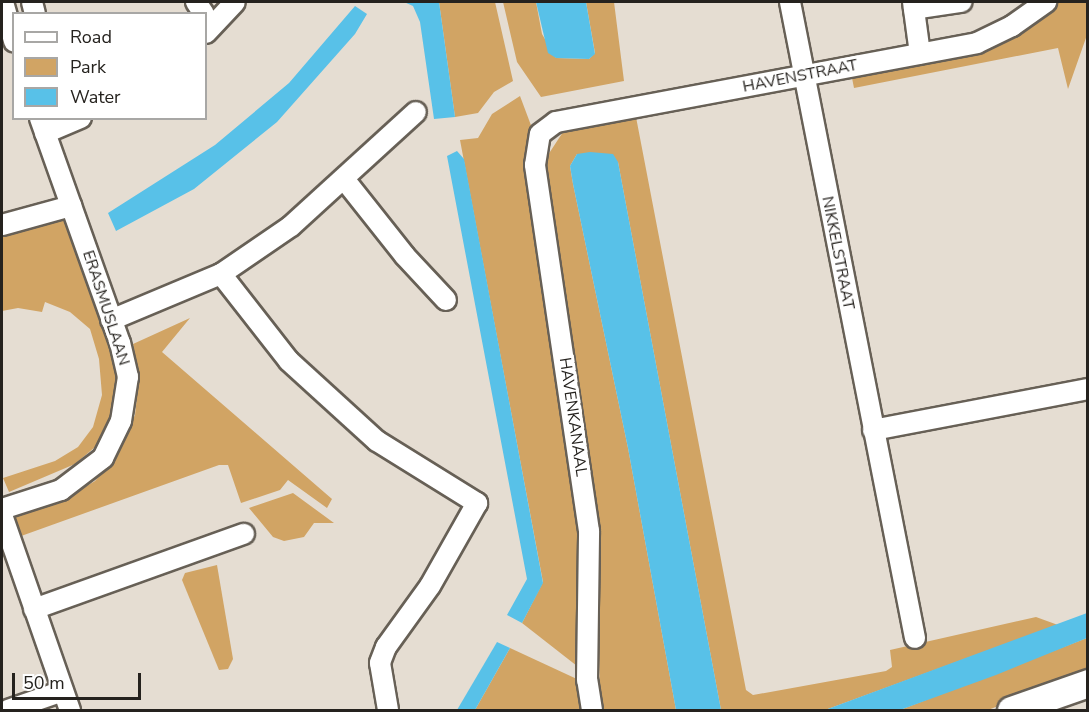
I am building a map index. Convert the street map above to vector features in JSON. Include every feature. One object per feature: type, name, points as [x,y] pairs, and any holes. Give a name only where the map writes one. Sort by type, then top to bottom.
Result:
[{"type":"main road","points":[[1011,711],[1088,683]]},
{"type":"street","points":[[3,2],[12,34]]},
{"type":"street","points":[[207,22],[235,2]]},
{"type":"street","name":"NIKKELSTRAAT","points":[[790,2],[915,638]]},
{"type":"street","points":[[920,54],[914,5],[961,2]]},
{"type":"street","name":"HAVENSTRAAT","points":[[545,127],[977,43],[1012,26],[1046,2]]},
{"type":"street","points":[[111,320],[221,274],[291,226],[416,111]]},
{"type":"street","points":[[43,126],[75,120]]},
{"type":"street","name":"ERASMUSLAAN","points":[[2,509],[61,490],[103,458],[121,421],[128,376],[111,320],[43,126]]},
{"type":"street","name":"HAVENKANAAL","points":[[545,127],[540,134],[535,165],[588,531],[587,680],[592,711]]},
{"type":"street","points":[[344,179],[405,256],[446,300]]},
{"type":"street","points":[[2,225],[71,206]]},
{"type":"street","points":[[221,274],[297,369],[377,441],[477,503],[430,586],[386,647],[380,663],[388,711]]},
{"type":"street","points":[[873,430],[1088,389]]},
{"type":"street","points":[[2,515],[7,550],[34,609],[70,711]]},
{"type":"street","points":[[34,609],[244,534]]},
{"type":"street","points":[[8,711],[63,691]]},
{"type":"green space","points":[[439,2],[495,2],[513,81],[494,92],[478,113],[455,117]]},
{"type":"green space","points":[[503,2],[536,2],[542,34],[556,58],[589,59],[595,53],[586,2],[614,2],[624,81],[541,97],[517,62]]},
{"type":"green space","points":[[1058,2],[1087,2],[1087,35],[1068,89],[1058,48],[854,88],[852,78],[1003,42]]},
{"type":"green space","points":[[520,96],[532,128],[525,155],[578,527],[577,666],[522,623],[543,582],[460,140],[478,138],[492,114]]},
{"type":"green space","points":[[636,117],[746,690],[753,695],[886,671],[892,667],[890,650],[1036,617],[1058,625],[825,710],[721,710],[618,162],[577,154],[570,166],[573,184],[628,448],[676,710],[600,710],[597,519],[546,158],[563,132]]},
{"type":"green space","points":[[66,211],[117,355],[121,393],[115,418],[101,442],[75,464],[9,492],[3,478],[55,461],[78,447],[93,427],[102,395],[99,359],[90,329],[70,312],[45,302],[42,312],[18,308],[2,311],[2,232]]},
{"type":"green space","points":[[190,318],[162,352],[332,499],[327,508],[288,480],[280,490],[241,503],[228,465],[219,465],[10,540],[8,519],[65,499],[95,481],[113,460],[135,415],[139,376],[133,344]]},
{"type":"green space","points":[[293,493],[334,523],[314,523],[304,537],[284,541],[273,537],[249,508]]},
{"type":"green space","points":[[217,565],[233,659],[228,669],[219,670],[182,580],[185,573]]},
{"type":"green space","points":[[1087,638],[1087,671],[988,710],[900,710]]},
{"type":"green space","points":[[510,648],[579,680],[583,710],[475,710]]},
{"type":"water","points":[[404,2],[439,2],[455,117],[434,119],[420,22],[413,6]]},
{"type":"water","points":[[536,2],[586,2],[595,54],[589,59],[556,58],[548,53]]},
{"type":"water","points":[[355,6],[367,14],[355,34],[277,122],[194,189],[116,231],[108,213],[215,145],[289,83]]},
{"type":"water","points":[[457,151],[464,159],[543,583],[522,623],[507,615],[527,579],[447,156]]},
{"type":"water","points":[[590,152],[613,154],[618,162],[721,710],[676,710],[628,448],[570,166],[577,154]]},
{"type":"water","points":[[1087,613],[1087,638],[996,675],[900,710],[825,710]]},
{"type":"water","points":[[497,642],[510,648],[475,710],[457,710]]}]
